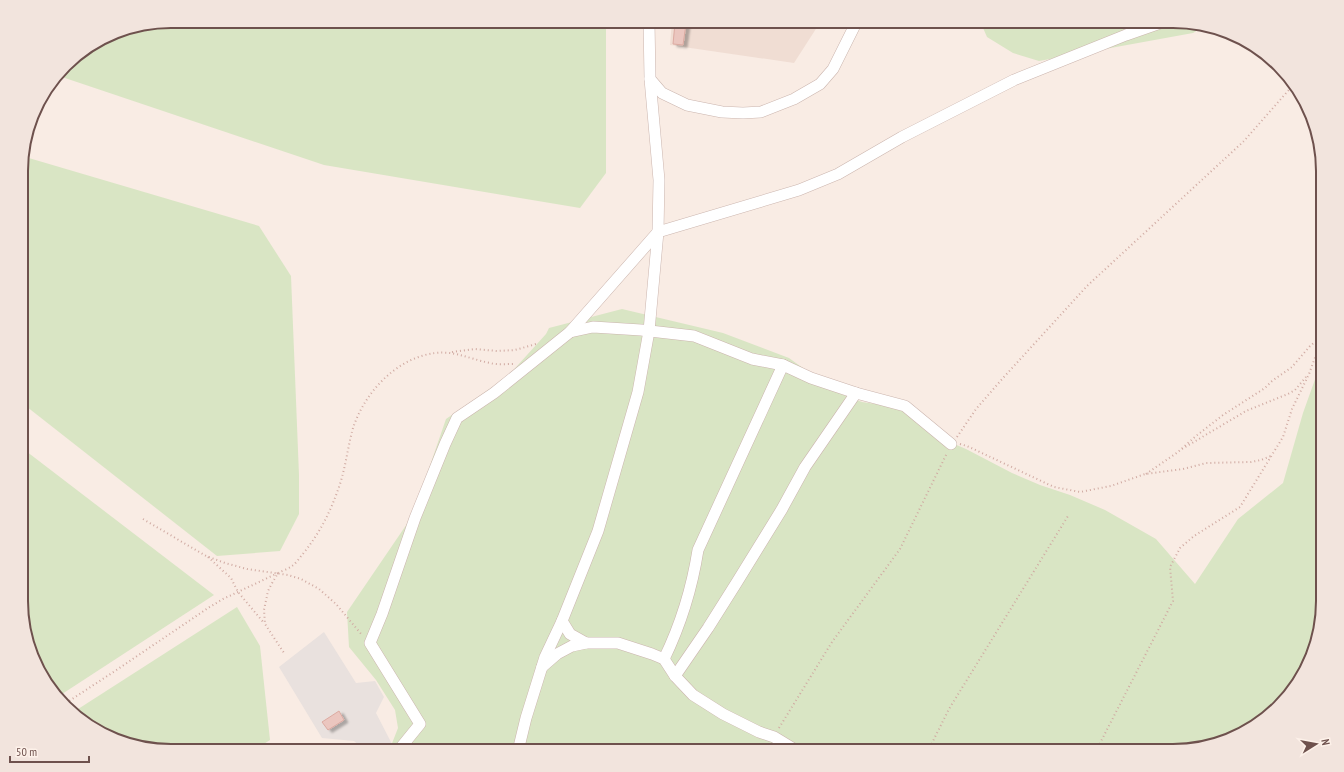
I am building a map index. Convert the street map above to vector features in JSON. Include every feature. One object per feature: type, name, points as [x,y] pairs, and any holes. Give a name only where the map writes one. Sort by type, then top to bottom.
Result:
[{"type":"street","points":[[520,744],[526,718],[546,657],[598,531],[638,392],[649,331],[658,232],[658,180],[650,80],[649,28]]},
{"type":"street","points":[[650,80],[662,93],[687,105],[722,112],[761,112],[794,99],[820,84],[833,70],[854,28]]},
{"type":"street","points":[[404,744],[420,724],[370,643],[382,614],[415,518],[457,418],[494,393],[570,332],[658,232],[799,190],[838,174],[902,137],[1014,80],[1126,34],[1144,28]]},
{"type":"street","points":[[570,332],[592,327],[694,336],[752,359],[783,365],[811,378],[856,393],[905,406],[951,444]]},
{"type":"street","points":[[664,659],[676,634],[685,608],[695,569],[698,550],[783,365]]},
{"type":"street","points":[[674,676],[733,589],[782,509],[805,467],[856,393]]},
{"type":"street","points":[[562,621],[570,634],[586,643]]},
{"type":"street","points":[[542,668],[558,654],[572,646],[586,643],[618,643],[664,659],[674,676],[693,695],[723,714],[759,732],[774,737],[786,744]]},
{"type":"path","points":[[770,744],[832,642],[900,549],[951,444],[976,409],[1087,286],[1244,141],[1290,89]]},
{"type":"path","points":[[1178,452],[1196,436],[1223,416],[1265,388],[1292,366],[1316,341]]},
{"type":"path","points":[[69,701],[137,657],[208,608],[292,566],[314,541],[328,516],[340,482],[354,426],[362,408],[374,389],[390,373],[412,359],[425,355],[476,349],[497,351],[515,350],[538,344]]},
{"type":"path","points":[[451,352],[492,364],[516,364]]},
{"type":"path","points":[[1100,744],[1173,601],[1170,567],[1180,548],[1194,536],[1240,507],[1283,437],[1292,409],[1316,352]]},
{"type":"path","points":[[1145,474],[1178,452],[1246,411],[1295,390],[1308,374]]},
{"type":"path","points":[[951,444],[958,443],[967,446],[1054,487],[1080,492],[1111,486],[1145,474],[1183,469],[1206,463],[1251,462],[1272,455]]},
{"type":"path","points":[[932,744],[949,709],[1068,516]]},
{"type":"path","points":[[143,519],[206,556],[247,569],[278,573],[301,579],[319,589],[336,604],[360,634],[370,643]]},
{"type":"path","points":[[206,556],[231,578],[238,592],[265,624],[284,653]]},
{"type":"path","points":[[265,624],[264,610],[268,591],[278,573]]},
{"type":"shaded area","points":[[671,28],[816,28],[794,63],[670,45]]},
{"type":"shaded area","points":[[324,632],[356,683],[375,681],[384,697],[376,713],[392,744],[358,744],[354,741],[322,738],[279,667]]},
{"type":"green space","points":[[162,28],[606,28],[606,173],[580,208],[324,165],[64,78],[84,58],[100,47],[116,39],[134,33]]},
{"type":"green space","points":[[983,28],[1182,28],[1197,30],[1193,33],[1039,61],[1013,53],[987,37]]},
{"type":"green space","points":[[28,158],[259,226],[291,276],[299,475],[299,514],[280,551],[217,556],[28,408]]},
{"type":"green space","points":[[622,309],[723,333],[789,358],[836,392],[862,402],[896,407],[905,412],[933,435],[966,449],[1012,473],[1105,510],[1156,539],[1195,584],[1238,519],[1283,483],[1303,413],[1316,377],[1316,610],[1311,638],[1305,656],[1297,672],[1286,688],[1274,702],[1252,720],[1228,733],[1210,739],[1182,744],[392,744],[398,728],[395,710],[376,680],[349,647],[347,612],[413,515],[446,419],[507,377],[546,334],[549,328]]},
{"type":"green space","points":[[28,453],[214,595],[63,694],[52,680],[39,656],[29,619]]},
{"type":"green space","points":[[237,607],[260,646],[270,740],[264,744],[153,743],[116,733],[92,720],[78,709]]},
{"type":"building","points":[[675,28],[685,28],[683,45],[673,44]]},
{"type":"building","points":[[339,711],[344,720],[328,730],[322,722]]}]
